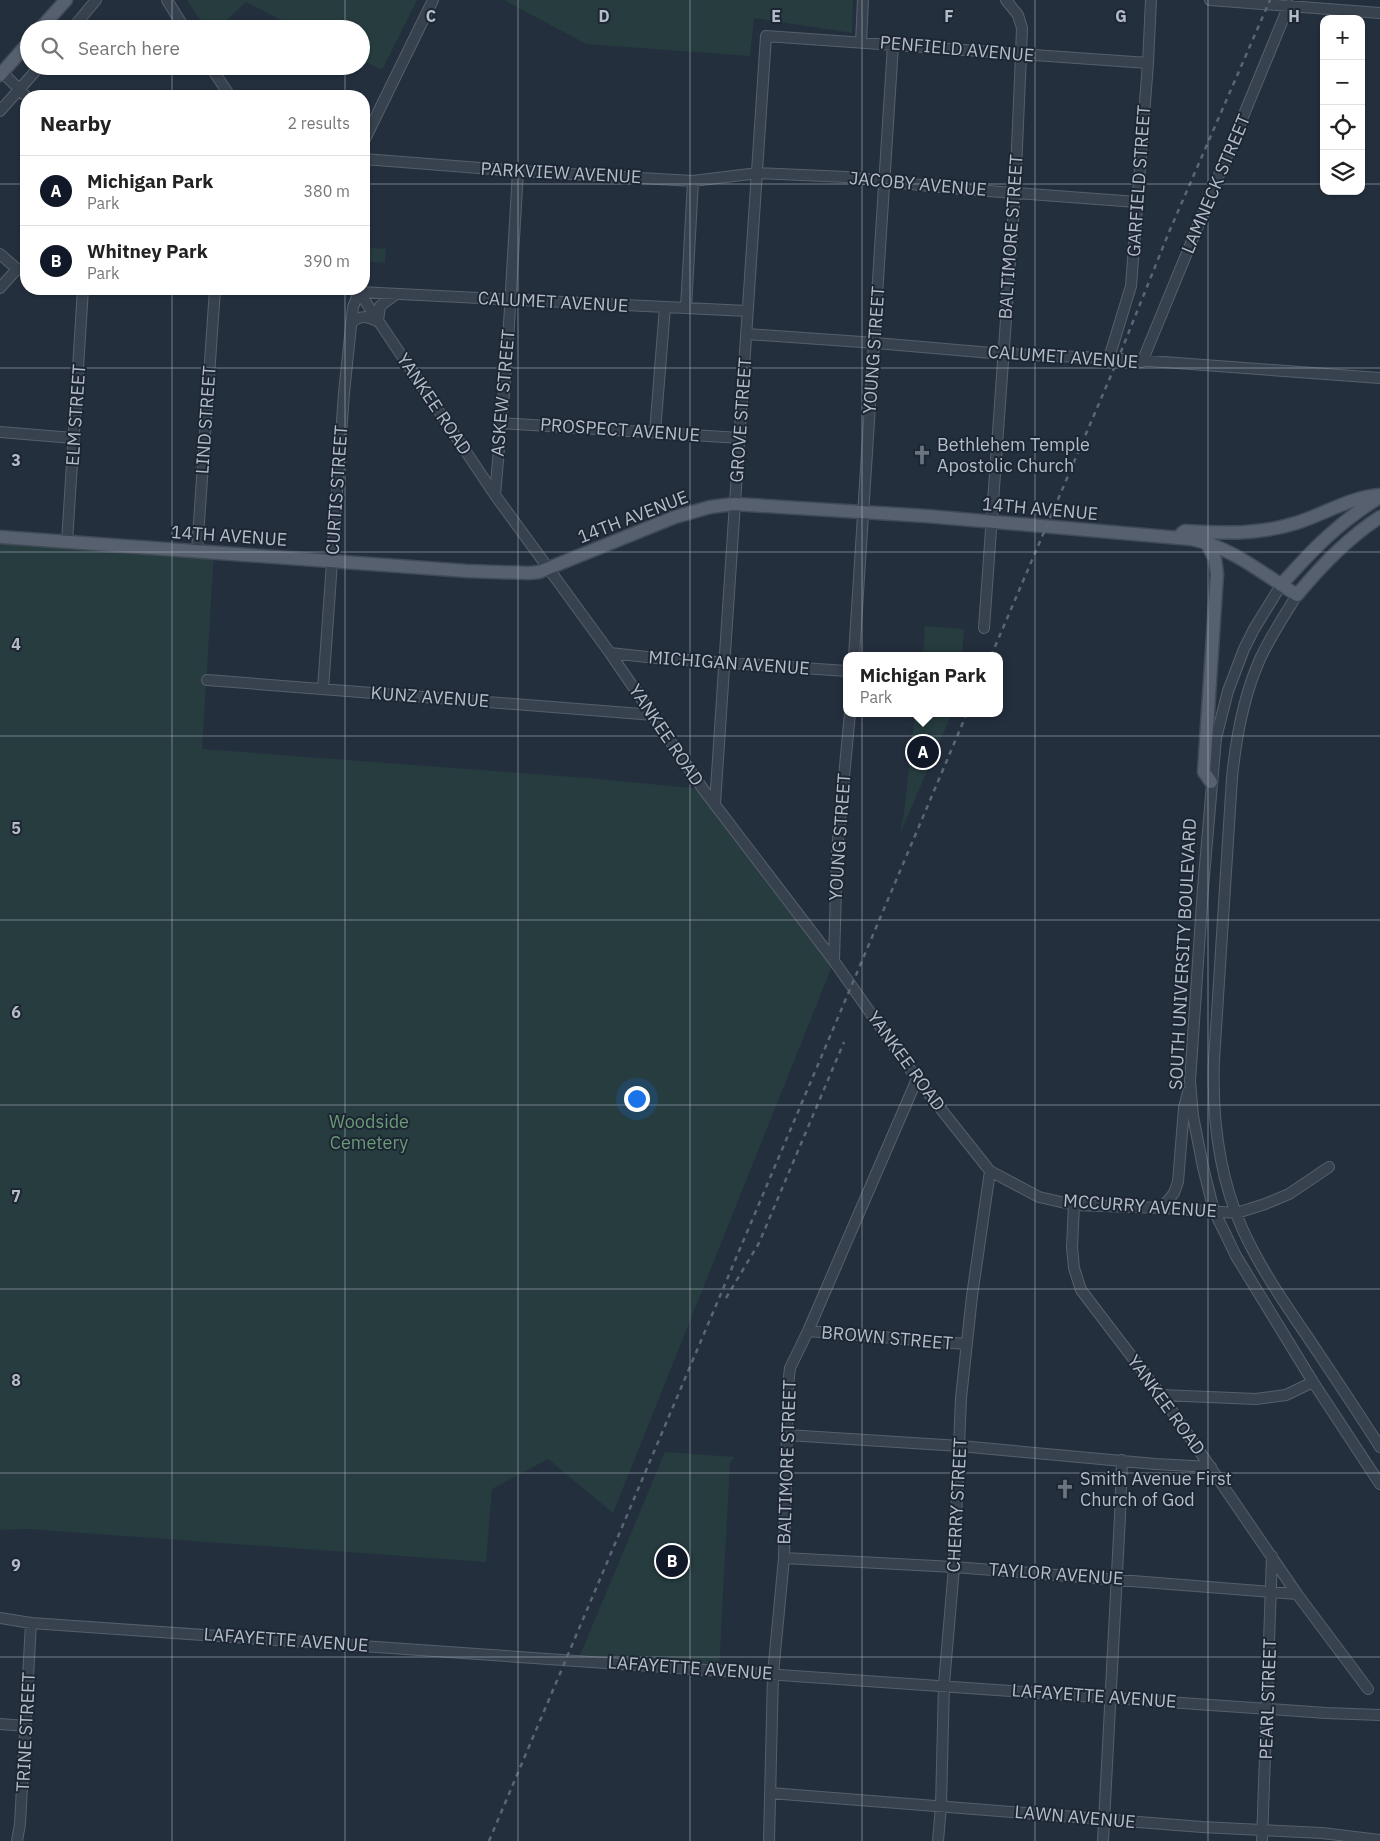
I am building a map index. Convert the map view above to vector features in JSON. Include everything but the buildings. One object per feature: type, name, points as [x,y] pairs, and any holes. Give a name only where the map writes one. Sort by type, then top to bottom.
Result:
[{"type":"main road","points":[[48,20],[66,0]]},
{"type":"main road","points":[[1,74],[20,52]]},
{"type":"main road","points":[[1172,538],[1185,531],[1238,534],[1269,530],[1298,522],[1364,496],[1380,496]]},
{"type":"main road","name":"SOUTH UNIVERSITY BOULEVARD","points":[[1281,586],[1324,538],[1361,508],[1380,496]]},
{"type":"main road","name":"14TH AVENUE","points":[[0,537],[467,571],[530,573],[550,569],[675,517],[710,507],[734,504],[990,522],[1206,542],[1241,558],[1297,596]]},
{"type":"main road","name":"SOUTH UNIVERSITY BOULEVARD","points":[[1297,596],[1318,570],[1339,550],[1380,517]]},
{"type":"main road","points":[[1206,542],[1215,559],[1217,574],[1204,772],[1211,782]]},
{"type":"street","points":[[79,20],[96,0]]},
{"type":"street","points":[[167,0],[180,20]]},
{"type":"street","points":[[370,129],[433,0]]},
{"type":"street","points":[[861,42],[863,0]]},
{"type":"street","name":"BALTIMORE STREET","points":[[984,628],[990,522],[1015,193],[1022,28],[1018,14],[1006,0]]},
{"type":"street","name":"GARFIELD STREET","points":[[1109,358],[1131,286],[1151,0]]},
{"type":"street","points":[[1210,0],[1380,13]]},
{"type":"street","name":"LAMNECK STREET","points":[[1142,362],[1289,6]]},
{"type":"street","name":"PENFIELD AVENUE","points":[[766,36],[1148,63]]},
{"type":"street","name":"GROVE STREET","points":[[715,804],[766,36]]},
{"type":"street","name":"YOUNG STREET","points":[[854,652],[876,342],[893,44]]},
{"type":"street","points":[[1,74],[20,90]]},
{"type":"street","points":[[25,90],[34,75]]},
{"type":"street","points":[[216,75],[226,90]]},
{"type":"street","points":[[0,111],[20,95]]},
{"type":"street","name":"PARKVIEW AVENUE","points":[[370,159],[518,171],[693,180],[758,172]]},
{"type":"street","name":"ASKEW STREET","points":[[495,495],[518,171]]},
{"type":"street","name":"JACOBY AVENUE","points":[[758,172],[884,180],[948,188],[1138,202]]},
{"type":"street","points":[[686,308],[693,180]]},
{"type":"street","points":[[0,254],[20,269]]},
{"type":"street","points":[[0,288],[20,271]]},
{"type":"street","name":"CALUMET AVENUE","points":[[370,292],[747,311]]},
{"type":"street","points":[[351,323],[358,317],[366,316],[378,321],[380,306],[395,294]]},
{"type":"street","name":"ELM STREET","points":[[67,542],[83,295]]},
{"type":"street","name":"LIND STREET","points":[[197,551],[215,295]]},
{"type":"street","name":"CURTIS STREET","points":[[323,689],[344,393],[353,307],[357,295]]},
{"type":"street","name":"YANKEE ROAD","points":[[361,295],[495,495],[654,715],[703,789],[834,961],[917,1078],[990,1171]]},
{"type":"street","points":[[656,432],[665,307]]},
{"type":"street","name":"CALUMET AVENUE","points":[[746,334],[876,342],[1003,354],[1109,358],[1142,362],[1380,378]]},
{"type":"street","name":"PROSPECT AVENUE","points":[[501,422],[740,438]]},
{"type":"street","points":[[0,432],[73,438]]},
{"type":"street","name":"SOUTH UNIVERSITY BOULEVARD","points":[[1281,586],[1254,629],[1235,670],[1216,738],[1211,782],[1190,1081],[1193,1116],[1214,1210],[1236,1256],[1313,1382],[1380,1484]]},
{"type":"street","name":"SOUTH UNIVERSITY BOULEVARD","points":[[1297,596],[1265,648],[1254,673],[1240,718],[1234,757],[1213,1098],[1227,1184],[1241,1226],[1263,1270],[1380,1447]]},
{"type":"street","name":"MICHIGAN AVENUE","points":[[610,653],[656,658],[843,671]]},
{"type":"street","name":"KUNZ AVENUE","points":[[206,680],[654,715]]},
{"type":"street","name":"YOUNG STREET","points":[[834,961],[837,851],[850,717]]},
{"type":"street","name":"BALTIMORE STREET","points":[[769,1841],[773,1674],[784,1558],[790,1368],[808,1331],[917,1078]]},
{"type":"street","points":[[1162,1208],[1174,1193],[1178,1182],[1184,1108],[1190,1081]]},
{"type":"street","points":[[1237,1213],[1289,1194],[1329,1167]]},
{"type":"street","name":"MCCURRY AVENUE","points":[[990,1171],[1039,1196],[1074,1205],[1214,1210],[1237,1213]]},
{"type":"street","name":"CHERRY STREET","points":[[938,1841],[941,1806],[944,1684],[954,1567],[961,1398],[966,1344],[990,1171]]},
{"type":"street","name":"YANKEE ROAD","points":[[1074,1205],[1072,1247],[1074,1268],[1081,1290],[1161,1395],[1297,1594],[1368,1689]]},
{"type":"street","name":"BROWN STREET","points":[[808,1331],[966,1344]]},
{"type":"street","points":[[1161,1395],[1256,1399],[1286,1395],[1313,1382]]},
{"type":"street","points":[[787,1435],[960,1446],[1211,1467]]},
{"type":"street","points":[[1103,1841],[1122,1460]]},
{"type":"street","name":"PEARL STREET","points":[[1262,1841],[1272,1556]]},
{"type":"street","name":"TAYLOR AVENUE","points":[[784,1558],[954,1567],[1297,1594]]},
{"type":"street","name":"LAFAYETTE AVENUE","points":[[0,1618],[31,1623],[944,1684],[1326,1713],[1380,1715]]},
{"type":"street","name":"TRINE STREET","points":[[17,1841],[20,1824],[31,1623]]},
{"type":"street","points":[[0,1724],[26,1726]]},
{"type":"street","name":"LAWN AVENUE","points":[[770,1793],[1104,1820],[1322,1833],[1380,1840]]},
{"type":"green space","points":[[187,0],[417,0],[382,70],[370,64],[370,20],[281,20],[246,2],[227,20],[200,20]]},
{"type":"green space","points":[[504,0],[853,0],[852,33],[754,18],[750,56],[586,44]]},
{"type":"green space","points":[[370,247],[386,249],[385,263],[370,262]]},
{"type":"green space","name":"Woodside Cemetery","points":[[0,537],[214,553],[202,749],[587,778],[703,789],[834,961],[613,1513],[548,1459],[492,1489],[486,1562],[28,1529],[0,1530]]},
{"type":"green space","points":[[925,626],[964,629],[962,652],[923,652]]},
{"type":"green space","points":[[915,717],[950,717],[900,834]]},
{"type":"green space","points":[[665,1452],[735,1457],[730,1462],[719,1670],[578,1660]]},
{"type":"railway","points":[[993,652],[1118,359],[1169,232],[1270,0]]},
{"type":"railway","points":[[489,1841],[965,717]]},
{"type":"railway","points":[[726,1298],[759,1243],[844,1042]]},
{"type":"place","name":"Bethlehem Temple Apostolic Church","points":[[922,455]]},
{"type":"place","name":"Michigan Park","points":[[923,752]]},
{"type":"place","name":"Smith Avenue First Church of God","points":[[1065,1489]]},
{"type":"place","name":"Whitney Park","points":[[672,1561]]}]
